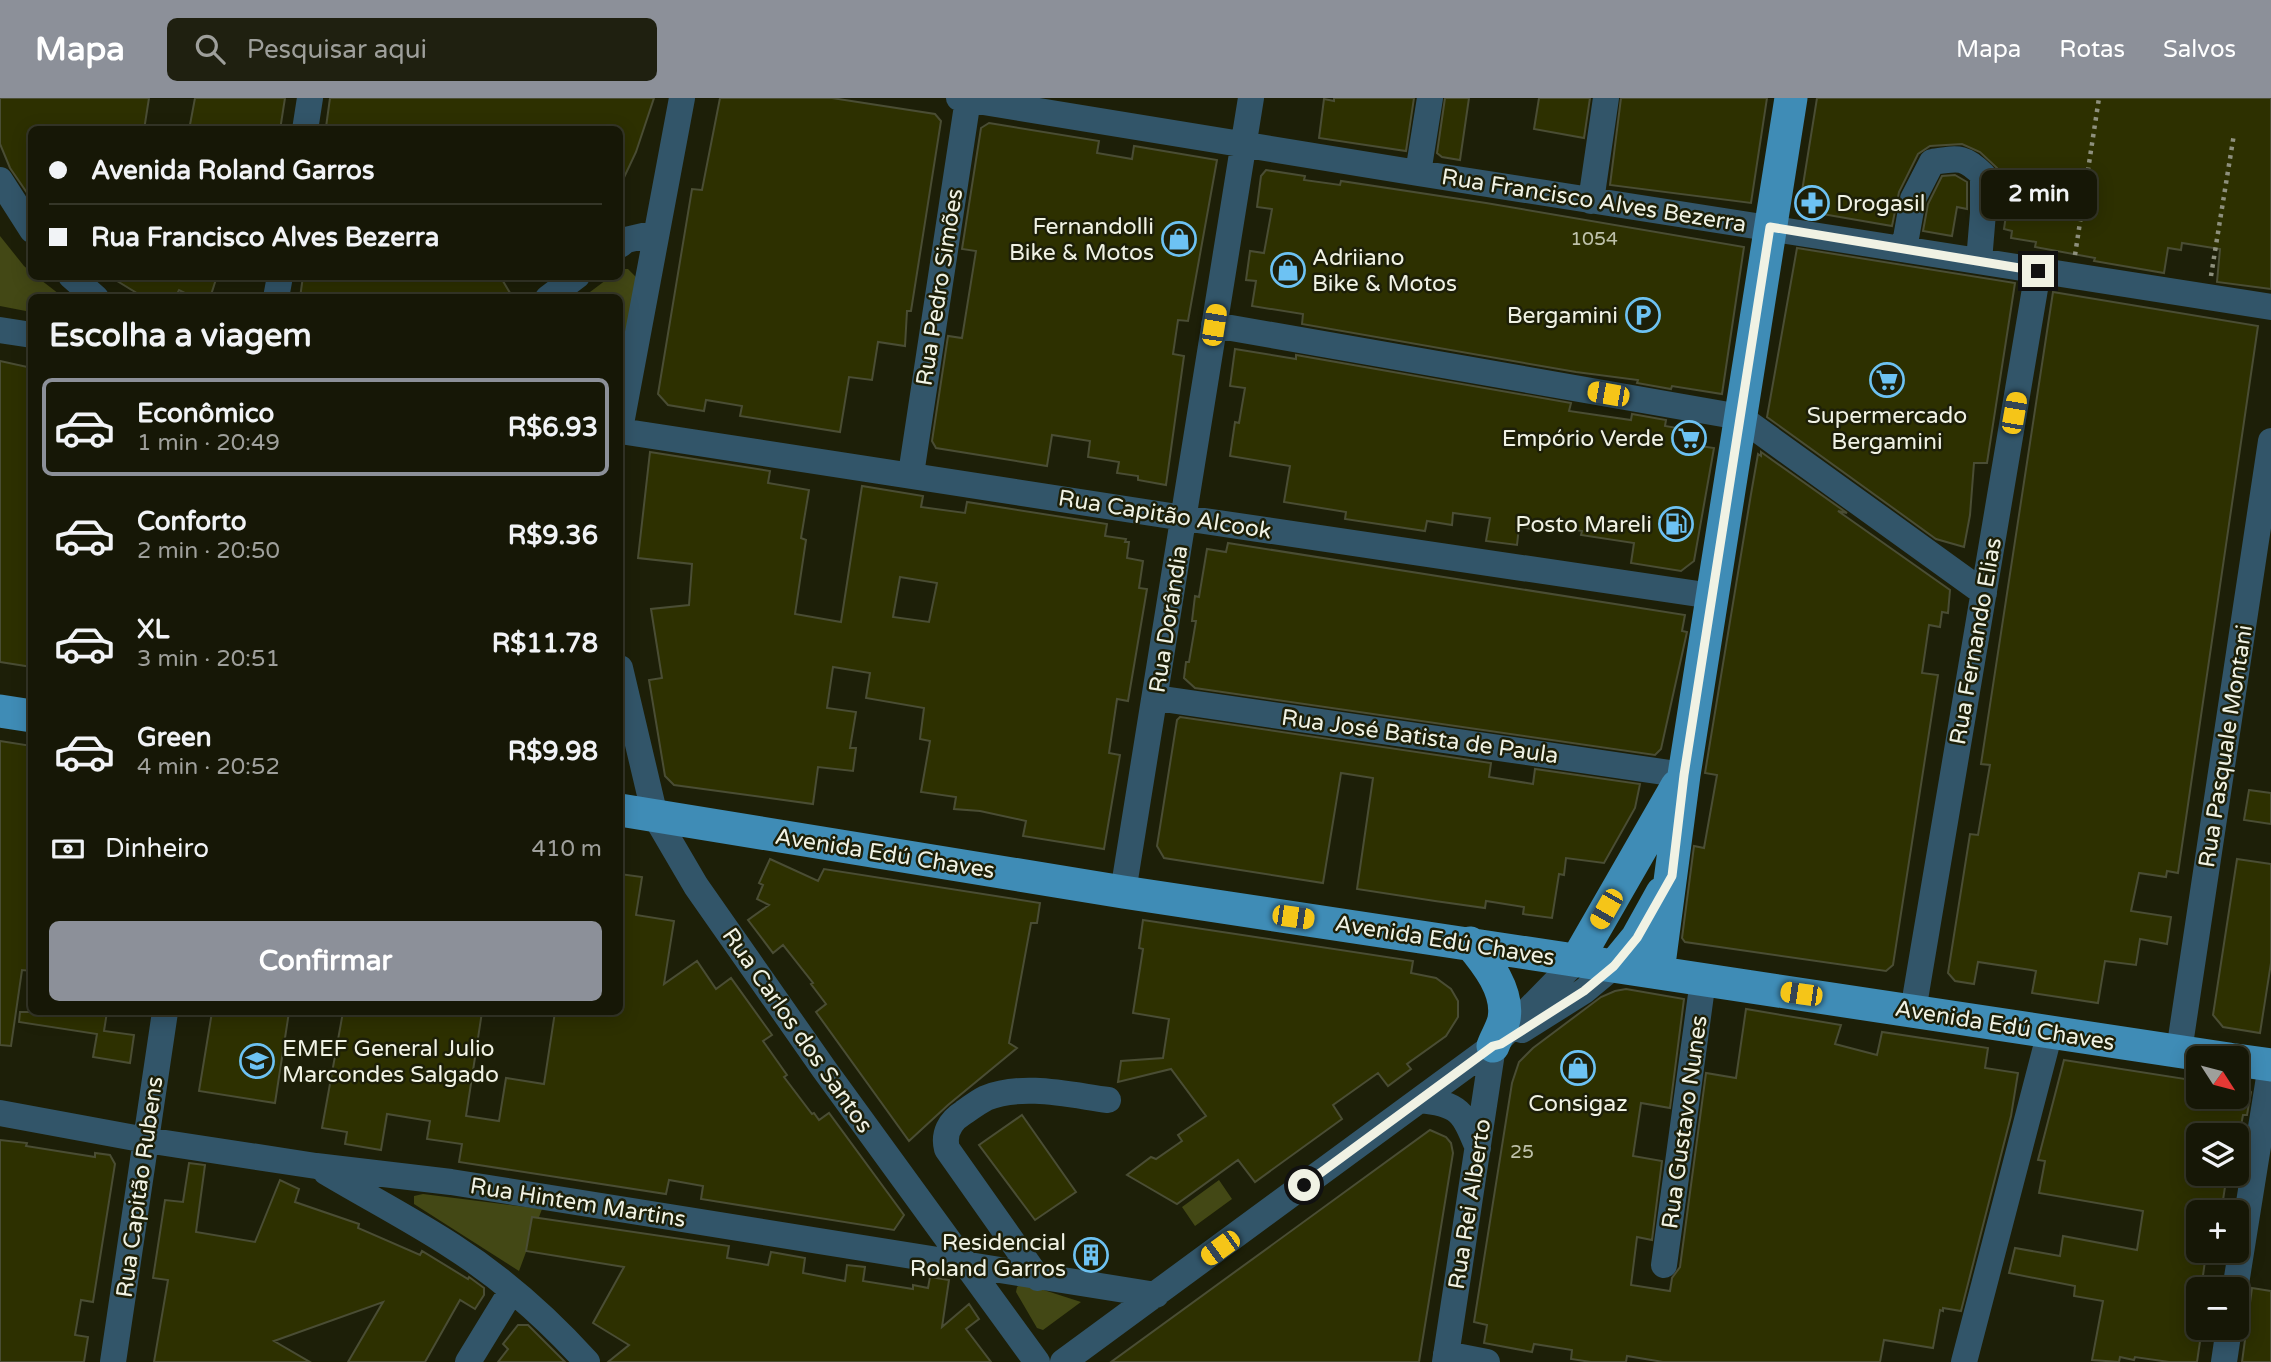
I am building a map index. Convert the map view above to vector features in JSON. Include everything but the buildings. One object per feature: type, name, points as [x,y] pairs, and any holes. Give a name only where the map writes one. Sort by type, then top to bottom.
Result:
[{"type":"main road","points":[[1658,972],[1684,775],[1791,98]]},
{"type":"main road","points":[[0,711],[28,715]]},
{"type":"main road","points":[[1577,960],[1684,775]]},
{"type":"main road","name":"Avenida Edú Chaves","points":[[623,811],[1124,892],[2186,1052]]},
{"type":"main road","points":[[1614,966],[1637,938],[1672,876]]},
{"type":"main road","points":[[1470,943],[1485,961],[1499,986],[1503,1003],[1504,1022],[1493,1046]]},
{"type":"main road","points":[[2249,1062],[2271,1065]]},
{"type":"street","points":[[306,126],[310,98]]},
{"type":"street","points":[[623,414],[682,98]]},
{"type":"street","name":"Rua Dorândia","points":[[1124,892],[1251,98]]},
{"type":"street","points":[[1418,173],[1430,98]]},
{"type":"street","points":[[1591,201],[1606,98]]},
{"type":"street","name":"Rua Francisco Alves Bezerra","points":[[977,100],[1591,201],[2271,307]]},
{"type":"street","name":"Rua Pedro Simões","points":[[911,474],[977,100]]},
{"type":"street","points":[[1904,249],[1913,199],[1932,162],[1960,160],[1970,162],[1983,175],[1979,261]]},
{"type":"street","points":[[0,180],[28,224]]},
{"type":"street","points":[[623,242],[656,233]]},
{"type":"street","name":"Rua Fernando Elias","points":[[1913,1011],[2038,271]]},
{"type":"street","points":[[76,280],[91,294]]},
{"type":"street","points":[[553,294],[572,280]]},
{"type":"street","points":[[1214,325],[1740,417],[1984,593]]},
{"type":"street","points":[[0,330],[28,334]]},
{"type":"street","name":"Rua Capitão Alcook","points":[[623,430],[1184,518],[1712,596]]},
{"type":"street","name":"Rua Pasquale Montani","points":[[2179,1051],[2271,441]]},
{"type":"street","name":"Rua Carlos dos Santos","points":[[623,681],[655,816],[696,886],[1037,1362]]},
{"type":"street","name":"Rua José Batista de Paula","points":[[1156,698],[1684,775]]},
{"type":"street","points":[[1063,1362],[1493,1046],[1577,960]]},
{"type":"street","points":[[1493,1046],[1501,1044],[1584,991],[1614,966]]},
{"type":"street","name":"Rua Gustavo Nunes","points":[[1664,1265],[1703,979]]},
{"type":"street","name":"Rua Capitão Rubens","points":[[113,1362],[165,1015]]},
{"type":"street","points":[[1964,1362],[2050,1032]]},
{"type":"street","name":"Rua Rei Alberto","points":[[1445,1358],[1493,1046]]},
{"type":"street","points":[[2237,1277],[2271,1065]]},
{"type":"street","points":[[1038,1278],[947,1149],[944,1139],[947,1130],[957,1116],[986,1098],[1017,1092],[1108,1100]]},
{"type":"street","points":[[1420,1100],[1444,1103],[1455,1109],[1467,1121],[1478,1148]]},
{"type":"street","name":"Rua Hintem Martins","points":[[0,1113],[316,1166],[452,1182],[1156,1295]]},
{"type":"street","points":[[316,1166],[453,1246],[512,1290],[587,1362]]},
{"type":"street","points":[[468,1362],[512,1290]]},
{"type":"street","points":[[2224,1362],[2227,1340]]},
{"type":"street","points":[[1445,1358],[1487,1362]]},
{"type":"path","points":[[2072,276],[2099,98]]},
{"type":"path","points":[[2207,297],[2234,134]]},
{"type":"green space","points":[[0,236],[28,269],[28,280],[41,280],[59,294],[28,294],[28,311],[0,306]]},
{"type":"green space","points":[[623,269],[628,269],[637,278],[623,362],[623,294],[587,294],[606,280],[623,280]]},
{"type":"green space","points":[[1219,1180],[1232,1199],[1195,1226],[1182,1207]]},
{"type":"green space","points":[[423,1194],[542,1209],[519,1271],[414,1204],[414,1196]]},
{"type":"green space","points":[[1022,1283],[1081,1302],[1043,1330],[1037,1328],[1016,1292]]},
{"type":"place","name":"Drogasil","points":[[1812,203]]},
{"type":"place","name":"Fernandolli Bike & Motos","points":[[1179,239]]},
{"type":"place","name":"Adriiano Bike & Motos","points":[[1288,270]]},
{"type":"place","name":"Bergamini","points":[[1643,315]]},
{"type":"place","name":"Supermercado Bergamini","points":[[1887,380]]},
{"type":"place","name":"Empório Verde","points":[[1689,438]]},
{"type":"place","name":"Posto Mareli","points":[[1676,524]]},
{"type":"place","name":"EMEF General Julio Marcondes Salgado","points":[[257,1061]]},
{"type":"place","name":"Consigaz","points":[[1578,1068]]},
{"type":"place","name":"Residencial Roland Garros","points":[[1091,1255]]},
{"type":"route","points":[[1304,1185],[1493,1046],[1501,1044],[1584,991],[1614,966],[1637,938],[1672,876],[1684,775],[1770,227],[2038,271]]}]
